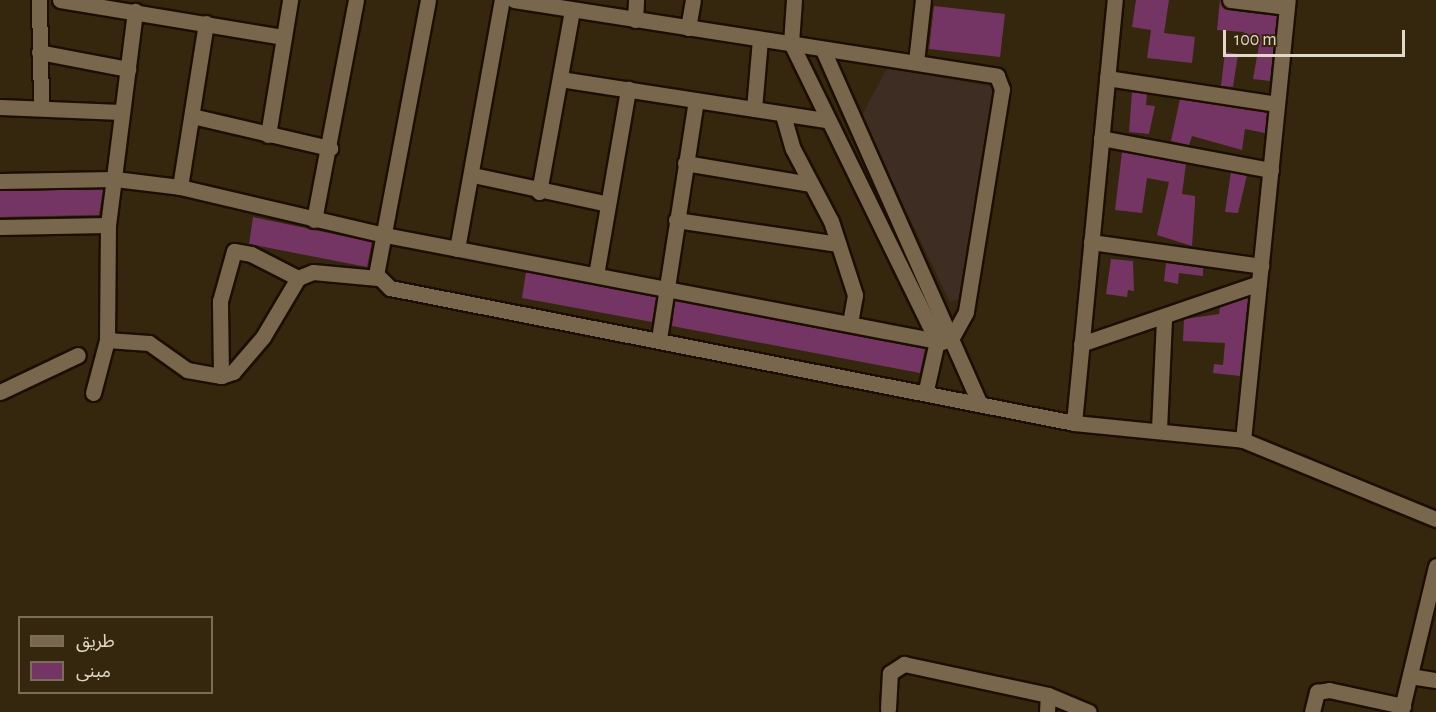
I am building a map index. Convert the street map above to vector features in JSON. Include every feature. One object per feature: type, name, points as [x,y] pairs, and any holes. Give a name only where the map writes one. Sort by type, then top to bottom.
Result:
[{"type":"street","points":[[39,0],[41,105]]},
{"type":"street","points":[[60,0],[284,37]]},
{"type":"street","points":[[268,135],[290,0]]},
{"type":"street","points":[[314,220],[330,148],[356,0]]},
{"type":"street","points":[[378,278],[428,0]]},
{"type":"street","points":[[457,249],[473,175],[502,0]]},
{"type":"street","points":[[514,0],[572,11],[997,76],[1002,89],[966,312],[941,342],[926,390]]},
{"type":"street","points":[[635,20],[636,0]]},
{"type":"street","points":[[688,28],[693,0]]},
{"type":"street","points":[[794,0],[791,43],[826,120],[941,342],[980,402]]},
{"type":"street","points":[[916,62],[923,0]]},
{"type":"street","points":[[1074,423],[1115,0]]},
{"type":"street","points":[[1230,0],[1288,3],[1243,440]]},
{"type":"street","points":[[93,393],[107,340],[108,225],[135,11]]},
{"type":"street","points":[[539,192],[572,11]]},
{"type":"street","points":[[180,187],[206,23]]},
{"type":"street","points":[[754,109],[760,39]]},
{"type":"street","points":[[823,50],[941,342]]},
{"type":"street","points":[[39,52],[128,69]]},
{"type":"street","points":[[1107,78],[1277,104]]},
{"type":"street","points":[[560,80],[826,120]]},
{"type":"street","points":[[596,275],[628,89]]},
{"type":"street","points":[[659,339],[675,220],[696,101]]},
{"type":"street","points":[[0,107],[41,105],[121,112]]},
{"type":"street","points":[[783,115],[838,244],[855,295],[850,324]]},
{"type":"street","points":[[192,116],[330,148]]},
{"type":"street","points":[[1101,138],[1271,170]]},
{"type":"street","points":[[685,163],[811,184]]},
{"type":"street","points":[[473,175],[539,192],[608,204]]},
{"type":"street","points":[[0,181],[115,179],[180,187],[385,235],[941,342]]},
{"type":"street","points":[[675,220],[838,244]]},
{"type":"street","points":[[0,227],[108,225]]},
{"type":"street","points":[[1091,242],[1261,266]]},
{"type":"street","points":[[221,376],[220,301],[234,251],[250,254],[298,278]]},
{"type":"street","points":[[107,340],[149,343],[187,370],[221,376],[233,372],[263,336],[298,278],[313,272],[378,278],[390,288],[926,390],[1074,423],[1159,429],[1243,440],[1436,519]]},
{"type":"street","points":[[1081,344],[1164,318],[1259,283]]},
{"type":"street","points":[[1159,429],[1164,318]]},
{"type":"street","points":[[0,392],[78,355]]},
{"type":"street","points":[[1312,712],[1317,692],[1329,690],[1402,709],[1436,566]]},
{"type":"street","points":[[893,711],[890,673],[904,664],[1048,695],[1089,712]]},
{"type":"street","points":[[1410,676],[1436,680]]},
{"type":"street","points":[[1047,712],[1048,695]]},
{"type":"shaded area","points":[[887,68],[997,87],[962,298],[950,302],[861,117]]},
{"type":"building","points":[[1136,0],[1169,0],[1164,33],[1195,37],[1192,63],[1147,58],[1151,30],[1132,27]]},
{"type":"building","points":[[1220,0],[1228,10],[1277,16],[1270,81],[1253,79],[1259,45],[1244,45],[1244,32],[1217,30]]},
{"type":"building","points":[[934,6],[1005,14],[1000,57],[929,49]]},
{"type":"building","points":[[1225,52],[1238,54],[1233,87],[1221,86]]},
{"type":"building","points":[[1132,92],[1147,94],[1146,105],[1155,106],[1149,134],[1129,132]]},
{"type":"building","points":[[1180,99],[1267,112],[1265,133],[1245,129],[1242,150],[1192,136],[1189,145],[1171,141]]},
{"type":"building","points":[[1122,152],[1186,164],[1182,194],[1195,196],[1192,246],[1157,235],[1169,182],[1147,178],[1142,213],[1115,210]]},
{"type":"building","points":[[1231,172],[1247,175],[1238,213],[1225,212]]},
{"type":"building","points":[[103,189],[99,215],[0,217],[0,191]]},
{"type":"building","points":[[253,217],[372,242],[367,267],[249,244]]},
{"type":"building","points":[[1111,259],[1133,261],[1134,291],[1128,290],[1127,297],[1106,294]]},
{"type":"building","points":[[1166,263],[1203,268],[1203,276],[1179,273],[1178,284],[1164,281]]},
{"type":"building","points":[[526,272],[656,297],[652,322],[522,298]]},
{"type":"building","points":[[1248,297],[1240,376],[1213,373],[1214,364],[1223,365],[1225,343],[1183,341],[1184,319],[1219,314],[1220,307]]},
{"type":"building","points":[[675,301],[925,349],[920,373],[672,326]]}]
